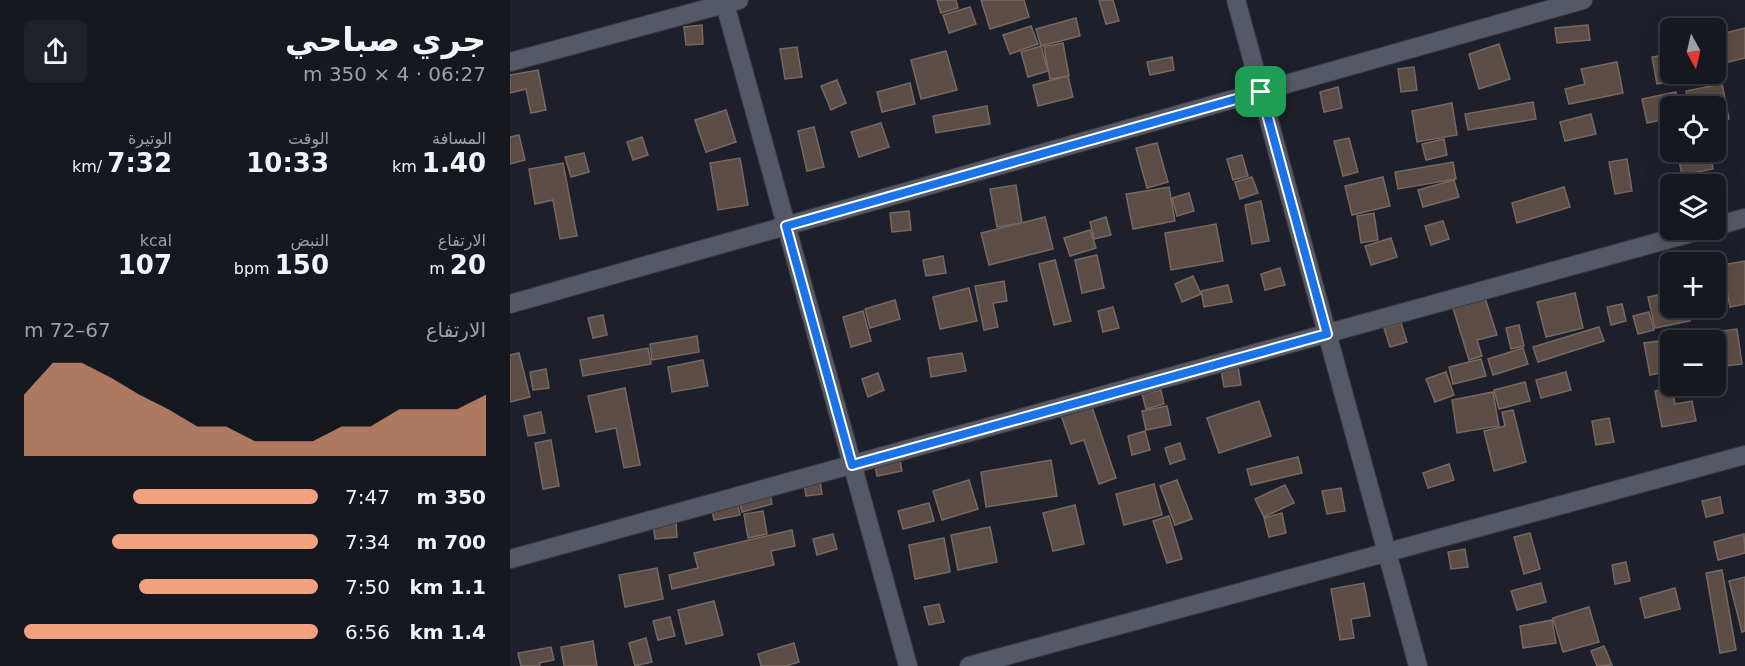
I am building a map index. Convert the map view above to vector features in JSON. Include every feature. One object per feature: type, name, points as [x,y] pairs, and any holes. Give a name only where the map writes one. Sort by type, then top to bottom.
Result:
[{"type":"street","points":[[1236,0],[1418,666]]},
{"type":"street","points":[[510,304],[1583,0]]},
{"type":"street","points":[[510,62],[732,2],[786,226],[908,666]]},
{"type":"street","points":[[1726,223],[1745,218]]},
{"type":"street","points":[[510,559],[1666,240]]},
{"type":"street","points":[[969,666],[1745,455]]},
{"type":"building","points":[[937,0],[956,0],[958,8],[941,13]]},
{"type":"building","points":[[981,0],[1024,0],[1029,17],[990,29]]},
{"type":"building","points":[[1099,0],[1113,0],[1119,21],[1106,24]]},
{"type":"building","points":[[970,7],[976,24],[949,33],[943,15]]},
{"type":"building","points":[[1076,18],[1080,36],[1041,46],[1036,29]]},
{"type":"building","points":[[702,25],[703,44],[686,45],[684,27]]},
{"type":"building","points":[[1588,25],[1590,40],[1557,43],[1555,28]]},
{"type":"building","points":[[1031,26],[1038,44],[1010,54],[1003,35]]},
{"type":"building","points":[[1745,28],[1745,58],[1726,63],[1726,33]]},
{"type":"building","points":[[1063,43],[1069,76],[1050,79],[1044,47]]},
{"type":"building","points":[[1499,44],[1510,79],[1479,89],[1469,54]]},
{"type":"building","points":[[1041,46],[1048,71],[1028,77],[1021,52]]},
{"type":"building","points":[[797,47],[802,77],[785,79],[780,49]]},
{"type":"building","points":[[946,51],[957,90],[921,99],[911,60]]},
{"type":"building","points":[[1660,56],[1660,84],[1657,84],[1652,57]]},
{"type":"building","points":[[1172,57],[1174,70],[1150,75],[1147,62]]},
{"type":"building","points":[[1617,62],[1623,93],[1569,104],[1565,89],[1585,84],[1581,69]]},
{"type":"building","points":[[1414,67],[1417,90],[1401,92],[1398,69]]},
{"type":"building","points":[[538,70],[546,110],[531,113],[526,89],[510,93],[510,75]]},
{"type":"building","points":[[1068,76],[1073,97],[1038,106],[1033,85]]},
{"type":"building","points":[[837,80],[846,103],[831,110],[821,86]]},
{"type":"building","points":[[910,83],[915,104],[882,112],[877,92]]},
{"type":"building","points":[[1722,84],[1724,96],[1687,96],[1686,91]]},
{"type":"building","points":[[1338,87],[1342,108],[1324,112],[1320,92]]},
{"type":"building","points":[[1676,92],[1677,96],[1660,96],[1660,120],[1647,123],[1642,99]]},
{"type":"building","points":[[1533,102],[1536,119],[1468,130],[1465,114]]},
{"type":"building","points":[[1452,103],[1457,135],[1417,142],[1412,111]]},
{"type":"building","points":[[1726,104],[1729,119],[1726,120]]},
{"type":"building","points":[[987,106],[990,124],[936,133],[933,116]]},
{"type":"building","points":[[726,110],[736,142],[706,152],[695,120]]},
{"type":"building","points":[[1591,114],[1596,134],[1565,141],[1560,122]]},
{"type":"building","points":[[881,123],[889,147],[859,157],[851,132]]},
{"type":"building","points":[[814,127],[824,167],[807,171],[798,131]]},
{"type":"building","points":[[519,135],[525,160],[510,164],[510,137]]},
{"type":"building","points":[[642,137],[648,155],[633,160],[627,142]]},
{"type":"building","points":[[1349,138],[1358,172],[1343,176],[1334,141]]},
{"type":"building","points":[[1444,139],[1447,155],[1426,160],[1422,144]]},
{"type":"building","points":[[1157,143],[1168,182],[1147,188],[1136,148]]},
{"type":"building","points":[[584,153],[589,172],[571,177],[565,157]]},
{"type":"building","points":[[1242,155],[1248,176],[1233,180],[1227,159]]},
{"type":"building","points":[[740,158],[748,205],[718,210],[710,163]]},
{"type":"building","points":[[1627,159],[1632,191],[1615,194],[1609,162]]},
{"type":"building","points":[[1453,162],[1456,179],[1398,189],[1395,172]]},
{"type":"building","points":[[1679,162],[1712,162],[1713,169],[1682,174]]},
{"type":"building","points":[[563,163],[577,236],[560,239],[553,200],[535,204],[529,169]]},
{"type":"building","points":[[1252,177],[1258,193],[1240,199],[1235,182]]},
{"type":"building","points":[[1383,177],[1390,206],[1352,215],[1345,186]]},
{"type":"building","points":[[1454,180],[1459,197],[1423,207],[1418,190]]},
{"type":"building","points":[[1016,185],[1022,223],[997,227],[990,189]]},
{"type":"building","points":[[1169,187],[1175,221],[1133,229],[1126,194]]},
{"type":"building","points":[[1564,187],[1570,207],[1517,223],[1512,203]]},
{"type":"building","points":[[1189,193],[1194,211],[1177,216],[1172,198]]},
{"type":"building","points":[[1261,201],[1269,241],[1252,244],[1245,205]]},
{"type":"building","points":[[909,211],[911,230],[892,232],[890,213]]},
{"type":"building","points":[[1374,213],[1378,240],[1361,243],[1357,216]]},
{"type":"building","points":[[1045,217],[1053,249],[989,265],[981,233]]},
{"type":"building","points":[[1106,217],[1111,235],[1094,239],[1090,222]]},
{"type":"building","points":[[1443,221],[1449,239],[1431,245],[1425,226]]},
{"type":"building","points":[[1216,224],[1223,261],[1171,270],[1165,233]]},
{"type":"building","points":[[1090,230],[1096,248],[1070,256],[1064,238]]},
{"type":"building","points":[[1391,238],[1397,257],[1371,265],[1365,246]]},
{"type":"building","points":[[1097,255],[1104,288],[1082,293],[1075,260]]},
{"type":"building","points":[[943,256],[946,273],[926,276],[923,260]]},
{"type":"building","points":[[1055,260],[1071,321],[1054,325],[1039,264]]},
{"type":"building","points":[[1745,261],[1745,304],[1730,307],[1726,286],[1726,264]]},
{"type":"building","points":[[1280,268],[1285,285],[1265,290],[1261,274]]},
{"type":"building","points":[[1193,276],[1201,294],[1182,302],[1175,284]]},
{"type":"building","points":[[1004,281],[1007,301],[993,303],[998,327],[984,330],[975,286]]},
{"type":"building","points":[[1228,285],[1232,302],[1204,307],[1201,291]]},
{"type":"building","points":[[969,288],[977,321],[940,329],[933,297]]},
{"type":"building","points":[[1575,293],[1583,328],[1546,337],[1537,302]]},
{"type":"building","points":[[1660,294],[1660,318],[1689,318],[1690,321],[1655,328],[1648,297]]},
{"type":"building","points":[[1485,298],[1497,335],[1477,340],[1482,356],[1469,360],[1453,308]]},
{"type":"building","points":[[895,300],[900,319],[870,328],[865,309]]},
{"type":"building","points":[[1622,304],[1626,321],[1611,325],[1607,307]]},
{"type":"building","points":[[1113,307],[1119,328],[1103,332],[1098,311]]},
{"type":"building","points":[[863,311],[871,341],[851,347],[843,317]]},
{"type":"building","points":[[1649,312],[1654,330],[1638,334],[1633,316]]},
{"type":"building","points":[[603,315],[607,335],[593,338],[588,318]]},
{"type":"building","points":[[1401,323],[1407,342],[1390,347],[1384,328]]},
{"type":"building","points":[[1519,325],[1524,346],[1511,349],[1506,328]]},
{"type":"building","points":[[1599,327],[1604,341],[1538,362],[1533,347]]},
{"type":"building","points":[[1737,329],[1742,364],[1726,366],[1726,330]]},
{"type":"building","points":[[697,336],[699,352],[652,360],[650,344]]},
{"type":"building","points":[[1658,341],[1660,373],[1650,375],[1644,343]]},
{"type":"building","points":[[648,348],[651,364],[583,376],[580,360]]},
{"type":"building","points":[[1523,348],[1528,364],[1493,375],[1488,359]]},
{"type":"building","points":[[519,353],[530,397],[510,402],[510,355]]},
{"type":"building","points":[[962,353],[966,371],[931,377],[928,358]]},
{"type":"building","points":[[1481,359],[1486,376],[1453,384],[1449,367]]},
{"type":"building","points":[[703,360],[708,386],[672,392],[668,367]]},
{"type":"building","points":[[1238,366],[1241,385],[1224,387],[1221,369]]},
{"type":"building","points":[[546,369],[549,388],[533,390],[530,372]]},
{"type":"building","points":[[1446,372],[1454,395],[1435,402],[1426,379]]},
{"type":"building","points":[[1566,372],[1571,390],[1541,398],[1536,380]]},
{"type":"building","points":[[878,373],[884,390],[868,397],[862,379]]},
{"type":"building","points":[[1525,382],[1530,401],[1499,409],[1494,390]]},
{"type":"building","points":[[625,388],[640,465],[624,468],[616,428],[596,432],[588,396]]},
{"type":"building","points":[[1161,390],[1164,404],[1146,409],[1142,394]]},
{"type":"building","points":[[1660,390],[1660,396],[1674,396],[1675,404],[1692,401],[1696,421],[1662,427],[1655,391]]},
{"type":"building","points":[[1493,392],[1499,426],[1457,433],[1452,400]]},
{"type":"building","points":[[1259,401],[1271,436],[1219,453],[1207,418]]},
{"type":"building","points":[[1091,404],[1116,478],[1099,484],[1084,440],[1071,444],[1061,415]]},
{"type":"building","points":[[1167,406],[1171,425],[1146,430],[1142,411]]},
{"type":"building","points":[[1513,410],[1526,462],[1494,471],[1484,431],[1505,426],[1502,412]]},
{"type":"building","points":[[541,412],[545,433],[528,436],[524,416]]},
{"type":"building","points":[[1609,418],[1614,442],[1596,445],[1592,421]]},
{"type":"building","points":[[1145,431],[1150,450],[1132,455],[1128,436]]},
{"type":"building","points":[[551,440],[559,486],[543,489],[535,443]]},
{"type":"building","points":[[1180,443],[1185,459],[1170,464],[1165,448]]},
{"type":"building","points":[[897,445],[902,471],[877,476],[872,450]]},
{"type":"building","points":[[1298,457],[1302,473],[1251,485],[1247,469]]},
{"type":"building","points":[[1051,460],[1057,496],[986,507],[981,472]]},
{"type":"building","points":[[1449,464],[1454,480],[1428,488],[1423,473]]},
{"type":"building","points":[[819,474],[822,494],[806,496],[803,476]]},
{"type":"building","points":[[969,480],[978,509],[942,520],[933,491]]},
{"type":"building","points":[[1177,480],[1192,519],[1175,525],[1160,486]]},
{"type":"building","points":[[1154,484],[1162,515],[1124,525],[1116,494]]},
{"type":"building","points":[[1285,485],[1294,503],[1264,517],[1255,499]]},
{"type":"building","points":[[1341,488],[1345,511],[1327,514],[1322,491]]},
{"type":"building","points":[[769,490],[772,504],[742,512],[739,498]]},
{"type":"building","points":[[1720,497],[1723,513],[1706,517],[1702,501]]},
{"type":"building","points":[[737,500],[740,515],[714,520],[711,506]]},
{"type":"building","points":[[929,503],[934,521],[903,529],[898,511]]},
{"type":"building","points":[[1075,505],[1084,544],[1053,551],[1043,513]]},
{"type":"building","points":[[763,511],[767,534],[748,538],[744,514]]},
{"type":"building","points":[[1282,513],[1286,533],[1269,537],[1264,518]]},
{"type":"building","points":[[1169,516],[1182,559],[1167,563],[1153,521]]},
{"type":"building","points":[[676,520],[677,537],[655,539],[653,522]]},
{"type":"building","points":[[990,527],[997,562],[958,570],[951,535]]},
{"type":"building","points":[[792,530],[795,546],[771,551],[774,565],[672,589],[669,575],[698,568],[694,553]]},
{"type":"building","points":[[1530,533],[1540,569],[1524,574],[1514,537]]},
{"type":"building","points":[[833,534],[837,549],[817,555],[813,539]]},
{"type":"building","points":[[1744,534],[1745,553],[1718,560],[1714,542]]},
{"type":"building","points":[[944,538],[950,572],[915,579],[909,545]]},
{"type":"building","points":[[1465,549],[1468,567],[1451,569],[1448,552]]},
{"type":"building","points":[[1626,562],[1630,581],[1615,584],[1612,565]]},
{"type":"building","points":[[657,568],[663,599],[625,607],[619,575]]},
{"type":"building","points":[[1722,570],[1736,650],[1720,653],[1706,573]]},
{"type":"building","points":[[1745,577],[1745,631],[1742,632],[1729,581]]},
{"type":"building","points":[[1364,583],[1370,616],[1351,619],[1354,638],[1340,640],[1331,589]]},
{"type":"building","points":[[1541,583],[1546,602],[1517,610],[1511,591]]},
{"type":"building","points":[[1675,588],[1680,609],[1645,618],[1640,598]]},
{"type":"building","points":[[714,601],[723,635],[686,644],[678,610]]},
{"type":"building","points":[[939,604],[944,622],[929,625],[924,607]]},
{"type":"building","points":[[1589,607],[1599,642],[1563,652],[1553,618]]},
{"type":"building","points":[[670,617],[675,636],[658,640],[653,621]]},
{"type":"building","points":[[1552,620],[1556,643],[1523,648],[1520,626]]},
{"type":"building","points":[[646,638],[652,662],[635,666],[629,643]]},
{"type":"building","points":[[593,641],[597,666],[564,666],[561,647]]},
{"type":"building","points":[[794,643],[799,662],[786,666],[761,666],[758,654]]},
{"type":"building","points":[[1604,646],[1612,665],[1597,666],[1591,651]]},
{"type":"building","points":[[551,647],[554,660],[539,663],[540,666],[521,666],[518,653]]},
{"type":"route","points":[[1261,92],[1327,334],[852,465],[786,226],[1261,92]]}]
